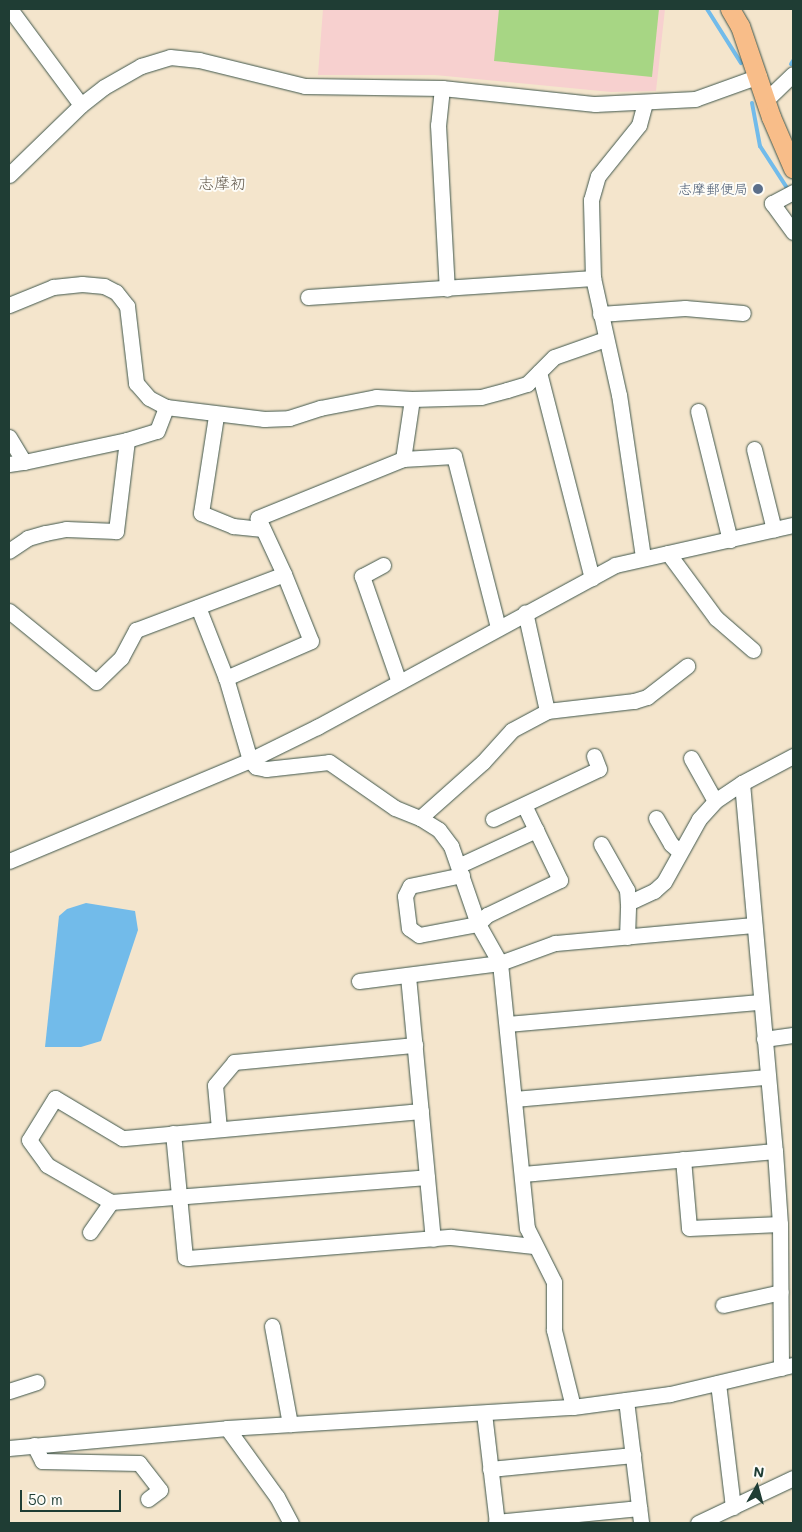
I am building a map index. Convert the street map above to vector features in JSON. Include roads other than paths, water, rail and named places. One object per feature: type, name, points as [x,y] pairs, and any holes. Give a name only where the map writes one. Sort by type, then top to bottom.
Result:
[{"type":"main road","points":[[730,9],[740,26],[766,100],[793,168]]},
{"type":"street","points":[[10,9],[81,105]]},
{"type":"street","points":[[9,175],[81,105],[123,75],[170,57],[199,60],[305,86],[442,88],[595,104],[695,99],[759,76]]},
{"type":"street","points":[[766,100],[793,74]]},
{"type":"street","points":[[442,88],[438,125],[448,289]]},
{"type":"street","points":[[644,557],[619,395],[592,278],[593,187],[598,176],[639,125],[645,103]]},
{"type":"street","points":[[793,192],[772,204],[793,232]]},
{"type":"street","points":[[308,297],[592,278]]},
{"type":"street","points":[[9,305],[53,287],[82,284],[104,286],[116,292],[127,306],[136,383],[149,398],[166,407],[216,416],[290,418],[320,408],[376,397],[412,399],[481,397],[527,384],[554,357],[605,339]]},
{"type":"street","points":[[600,314],[685,308],[743,313]]},
{"type":"street","points":[[539,372],[592,578]]},
{"type":"street","points":[[403,460],[412,399]]},
{"type":"street","points":[[9,464],[127,440],[157,431],[166,407]]},
{"type":"street","points":[[698,411],[730,540]]},
{"type":"street","points":[[216,416],[201,513],[233,526],[263,529]]},
{"type":"street","points":[[9,437],[24,462]]},
{"type":"street","points":[[9,551],[28,538],[66,529],[116,531],[127,440]]},
{"type":"street","points":[[754,449],[774,530]]},
{"type":"street","points":[[226,678],[311,641],[284,574],[258,518],[403,460],[454,456],[498,627]]},
{"type":"street","points":[[9,861],[250,760],[400,682],[525,612],[626,561],[793,525]]},
{"type":"street","points":[[668,553],[716,618],[753,650]]},
{"type":"street","points":[[382,565],[362,576],[400,682]]},
{"type":"street","points":[[9,612],[96,682],[121,658],[136,630],[284,574]]},
{"type":"street","points":[[198,607],[226,678],[250,760],[256,767],[266,769],[329,762],[395,808],[420,818],[439,830],[461,870],[478,924],[500,964],[523,1174],[527,1228],[534,1246],[554,1282],[554,1330],[573,1407]]},
{"type":"street","points":[[525,612],[547,710]]},
{"type":"street","points":[[420,818],[483,762],[512,730],[547,710],[647,697],[687,666]]},
{"type":"street","points":[[493,820],[599,769],[594,756]]},
{"type":"street","points":[[628,903],[654,892],[664,882],[699,819],[715,801],[742,783],[793,756]]},
{"type":"street","points":[[691,758],[715,801]]},
{"type":"street","points":[[9,1448],[227,1428],[573,1407],[626,1400],[718,1383],[787,1367],[781,1292],[780,1224],[775,1151],[760,1002],[742,783]]},
{"type":"street","points":[[524,805],[536,830],[560,880],[487,915],[478,924],[419,935],[409,928],[405,896],[410,886],[461,870],[536,830]]},
{"type":"street","points":[[656,818],[670,844],[680,851]]},
{"type":"street","points":[[601,844],[627,890],[627,937]]},
{"type":"street","points":[[359,981],[500,964],[555,943],[754,925]]},
{"type":"street","points":[[408,976],[433,1239]]},
{"type":"street","points":[[506,1024],[760,1002]]},
{"type":"street","points":[[764,1039],[793,1036]]},
{"type":"street","points":[[219,1129],[215,1085],[234,1062],[415,1045]]},
{"type":"street","points":[[514,1099],[767,1077]]},
{"type":"street","points":[[421,1111],[122,1138],[54,1098],[29,1140],[47,1165],[111,1202],[427,1177]]},
{"type":"street","points":[[173,1134],[185,1257],[188,1258],[451,1237],[534,1246]]},
{"type":"street","points":[[523,1174],[775,1151]]},
{"type":"street","points":[[683,1159],[689,1228],[780,1224]]},
{"type":"street","points":[[90,1232],[111,1202]]},
{"type":"street","points":[[723,1304],[781,1292]]},
{"type":"street","points":[[272,1326],[290,1424]]},
{"type":"street","points":[[9,1392],[37,1382]]},
{"type":"street","points":[[718,1383],[733,1507]]},
{"type":"street","points":[[626,1400],[641,1523]]},
{"type":"street","points":[[484,1413],[497,1522],[639,1508]]},
{"type":"street","points":[[227,1428],[277,1497],[291,1523]]},
{"type":"street","points":[[34,1446],[42,1461],[138,1463],[145,1467],[160,1490],[148,1499]]},
{"type":"street","points":[[490,1469],[633,1455]]},
{"type":"street","points":[[698,1523],[793,1478]]},
{"type":"water","points":[[86,903],[135,911],[138,930],[101,1041],[81,1047],[45,1047],[59,916],[67,909]]},
{"type":"waterway","points":[[707,9],[741,63]]},
{"type":"waterway","points":[[752,103],[760,146],[789,191]]},
{"type":"place","name":"志摩郵便局","points":[[758,189]]},
{"type":"district","name":"志摩初","points":[[222,183]]}]
